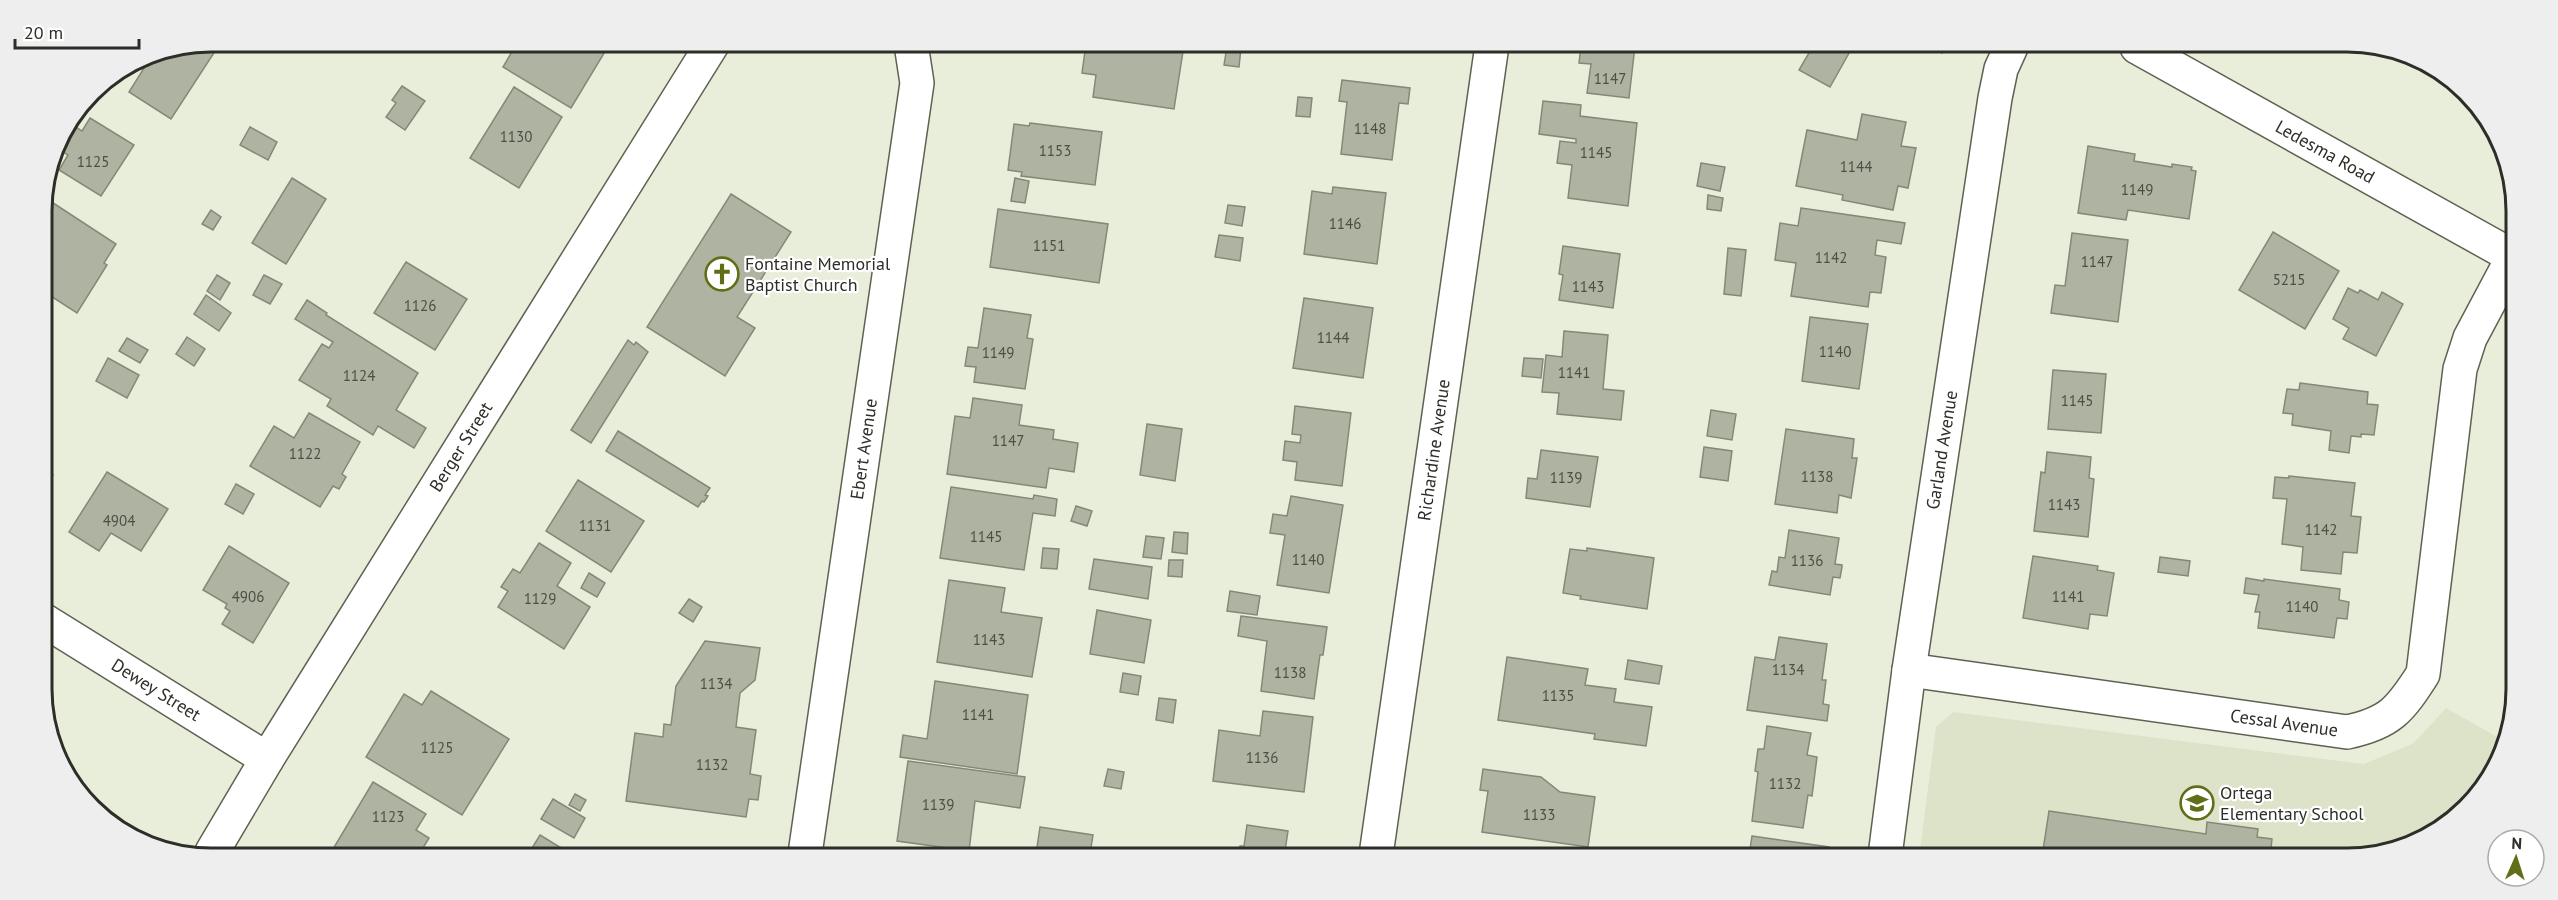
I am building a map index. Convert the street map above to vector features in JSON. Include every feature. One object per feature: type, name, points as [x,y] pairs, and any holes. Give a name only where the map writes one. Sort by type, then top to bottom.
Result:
[{"type":"street","name":"Berger Street","points":[[214,848],[267,759],[707,53]]},
{"type":"street","name":"Ebert Avenue","points":[[806,848],[917,83],[912,53]]},
{"type":"street","name":"Richardine Avenue","points":[[1377,847],[1491,53]]},
{"type":"street","name":"Garland Avenue","points":[[1886,847],[1909,670],[1995,98],[2001,69],[2008,53]]},
{"type":"street","name":"Ledesma Road","points":[[2148,53],[2506,255]]},
{"type":"street","name":"Cessal Avenue","points":[[1909,670],[2347,732],[2368,727],[2390,717],[2407,699],[2423,674],[2460,369],[2470,338],[2506,269]]},
{"type":"street","name":"Dewey Street","points":[[52,625],[267,759]]},
{"type":"shaded area","name":"Ortega Elementary School","points":[[2446,708],[2497,737],[2479,777],[2459,801],[2426,826],[2388,842],[2357,847],[1920,847],[1936,727],[1953,712],[2364,764],[2414,743]]},
{"type":"building","points":[[214,53],[171,119],[129,92],[144,68],[180,56]]},
{"type":"building","points":[[511,53],[604,53],[571,108],[503,67]]},
{"type":"building","points":[[1085,53],[1183,53],[1174,109],[1093,97],[1096,75],[1082,73]]},
{"type":"building","points":[[1226,53],[1240,53],[1239,67],[1224,65]]},
{"type":"building","points":[[1580,53],[1634,53],[1629,98],[1587,93],[1591,64],[1579,63]]},
{"type":"building","points":[[1809,53],[1849,53],[1830,87],[1799,70]]},
{"type":"building","points":[[1342,80],[1410,88],[1408,104],[1399,103],[1392,160],[1341,154],[1347,102],[1339,101]]},
{"type":"building","points":[[402,86],[425,101],[405,130],[386,117],[396,103],[392,100]]},
{"type":"building","points":[[514,87],[562,117],[519,188],[470,158]]},
{"type":"building","points":[[1298,97],[1312,98],[1310,117],[1296,116]]},
{"type":"building","points":[[1543,101],[1581,105],[1580,116],[1637,123],[1628,206],[1568,198],[1572,165],[1557,163],[1560,141],[1576,143],[1576,139],[1539,134]]},
{"type":"building","points":[[1862,114],[1906,122],[1901,146],[1916,148],[1908,188],[1898,186],[1893,210],[1842,200],[1843,195],[1796,186],[1807,130],[1857,140]]},
{"type":"building","points":[[90,118],[134,145],[101,196],[59,170],[68,155],[64,153],[74,132],[77,128],[82,131]]},
{"type":"building","points":[[1030,123],[1102,132],[1095,185],[1021,176],[1022,172],[1008,170],[1014,124],[1029,126]]},
{"type":"building","points":[[250,127],[277,142],[268,160],[240,145]]},
{"type":"building","points":[[2088,146],[2135,154],[2134,161],[2172,167],[2172,164],[2192,167],[2191,170],[2196,171],[2189,219],[2128,210],[2126,220],[2078,213]]},
{"type":"building","points":[[1701,163],[1725,167],[1720,191],[1697,186]]},
{"type":"building","points":[[292,178],[326,199],[286,264],[252,243]]},
{"type":"building","points":[[1015,178],[1029,181],[1025,203],[1011,201]]},
{"type":"building","points":[[1333,187],[1386,193],[1377,264],[1304,254],[1312,191],[1332,194]]},
{"type":"building","name":"Fontaine Memorial Baptist Church","points":[[731,194],[791,232],[737,317],[755,328],[725,376],[647,327]]},
{"type":"building","points":[[1708,195],[1723,198],[1721,211],[1707,209]]},
{"type":"building","points":[[53,203],[116,244],[104,263],[107,265],[77,313],[53,297]]},
{"type":"building","points":[[1228,205],[1245,207],[1242,226],[1225,223]]},
{"type":"building","points":[[1801,208],[1905,223],[1901,244],[1877,240],[1875,255],[1886,257],[1881,293],[1870,292],[1868,307],[1791,296],[1796,263],[1775,260],[1780,223],[1798,226]]},
{"type":"building","points":[[998,209],[1108,224],[1099,283],[990,267]]},
{"type":"building","points":[[211,210],[221,217],[213,230],[202,224]]},
{"type":"building","points":[[2273,232],[2339,271],[2305,329],[2239,290]]},
{"type":"building","points":[[2072,233],[2128,240],[2118,322],[2051,313],[2055,285],[2065,286]]},
{"type":"building","points":[[1219,235],[1243,238],[1240,261],[1215,257]]},
{"type":"building","points":[[1563,246],[1620,254],[1613,308],[1559,300],[1563,275],[1559,274]]},
{"type":"building","points":[[1728,248],[1746,250],[1741,296],[1724,294]]},
{"type":"building","points":[[406,262],[467,299],[435,350],[374,313]]},
{"type":"building","points":[[217,275],[230,283],[220,300],[207,291]]},
{"type":"building","points":[[264,275],[282,284],[270,304],[253,295]]},
{"type":"building","points":[[2348,288],[2358,293],[2360,290],[2378,300],[2382,292],[2403,304],[2376,356],[2343,339],[2349,328],[2333,319]]},
{"type":"building","points":[[206,295],[231,313],[219,331],[194,314]]},
{"type":"building","points":[[1304,298],[1373,308],[1363,378],[1293,368]]},
{"type":"building","points":[[307,300],[327,313],[326,315],[418,373],[396,410],[426,428],[414,448],[378,426],[373,435],[327,406],[331,399],[299,380],[322,344],[329,348],[333,342],[295,319]]},
{"type":"building","points":[[984,308],[1031,315],[1027,338],[1033,339],[1025,389],[974,382],[976,367],[965,366],[968,347],[978,348]]},
{"type":"building","points":[[1810,317],[1868,324],[1859,389],[1802,381]]},
{"type":"building","points":[[1564,331],[1608,335],[1603,389],[1624,391],[1621,420],[1557,414],[1559,393],[1542,392],[1546,355],[1562,357]]},
{"type":"building","points":[[187,337],[205,349],[194,366],[176,354]]},
{"type":"building","points":[[127,338],[148,350],[140,363],[119,351]]},
{"type":"building","points":[[628,340],[634,345],[636,342],[648,352],[591,443],[571,430]]},
{"type":"building","points":[[108,358],[139,375],[127,398],[96,381]]},
{"type":"building","points":[[1524,358],[1543,359],[1541,378],[1522,376]]},
{"type":"building","points":[[2053,370],[2106,374],[2101,433],[2048,429]]},
{"type":"building","points":[[2300,383],[2368,392],[2367,404],[2378,405],[2374,435],[2351,436],[2349,453],[2329,450],[2331,431],[2292,425],[2293,414],[2283,413],[2287,389],[2299,390]]},
{"type":"building","points":[[973,398],[1022,405],[1019,425],[1054,430],[1053,439],[1078,443],[1074,472],[1049,468],[1046,488],[947,474],[955,416],[970,418]]},
{"type":"building","points":[[1295,406],[1351,413],[1342,486],[1295,480],[1297,462],[1283,460],[1285,441],[1300,443],[1301,435],[1292,434]]},
{"type":"building","points":[[1711,410],[1736,414],[1732,440],[1707,436]]},
{"type":"building","points":[[309,413],[360,442],[342,474],[346,477],[339,489],[333,486],[320,507],[250,466],[274,426],[294,438]]},
{"type":"building","points":[[1147,424],[1182,429],[1175,481],[1140,475]]},
{"type":"building","points":[[1786,429],[1854,439],[1852,458],[1857,458],[1851,498],[1839,495],[1837,513],[1775,504]]},
{"type":"building","points":[[618,431],[710,488],[705,495],[708,496],[704,502],[702,501],[698,507],[606,451]]},
{"type":"building","points":[[1704,447],[1732,451],[1728,481],[1700,477]]},
{"type":"building","points":[[1541,450],[1598,457],[1590,507],[1526,498],[1528,478],[1537,479]]},
{"type":"building","points":[[2047,452],[2091,457],[2089,478],[2094,479],[2088,537],[2034,531],[2041,472],[2045,473]]},
{"type":"building","points":[[107,472],[168,509],[141,551],[111,533],[99,551],[69,532]]},
{"type":"building","points":[[2289,476],[2355,483],[2351,516],[2361,517],[2357,553],[2343,552],[2341,574],[2301,570],[2303,547],[2282,544],[2287,499],[2273,498],[2275,477],[2289,478]]},
{"type":"building","points":[[578,480],[644,521],[611,572],[546,531]]},
{"type":"building","points":[[236,484],[254,494],[243,514],[225,504]]},
{"type":"building","points":[[951,487],[1033,499],[1034,495],[1057,499],[1055,516],[1033,513],[1024,570],[940,558]]},
{"type":"building","points":[[1291,496],[1343,505],[1329,593],[1277,585],[1285,535],[1270,533],[1273,514],[1287,516]]},
{"type":"building","points":[[1076,506],[1092,511],[1087,526],[1071,521]]},
{"type":"building","points":[[1789,530],[1839,538],[1835,564],[1842,565],[1842,567],[1840,578],[1833,577],[1830,595],[1769,585],[1772,571],[1777,572],[1779,557],[1785,558]]},
{"type":"building","points":[[1174,532],[1188,533],[1187,554],[1172,552]]},
{"type":"building","points":[[1146,536],[1164,538],[1161,559],[1143,557]]},
{"type":"building","points":[[539,543],[571,563],[557,586],[590,607],[564,649],[498,607],[508,591],[501,587],[513,569],[520,573]]},
{"type":"building","points":[[229,546],[289,583],[253,643],[222,624],[230,611],[225,608],[227,604],[203,590]]},
{"type":"building","points":[[1043,548],[1059,549],[1057,569],[1041,568]]},
{"type":"building","points":[[1587,548],[1654,558],[1647,609],[1580,599],[1581,596],[1563,593],[1570,549],[1587,551]]},
{"type":"building","points":[[2033,556],[2098,566],[2097,570],[2114,573],[2107,616],[2090,614],[2088,629],[2023,618]]},
{"type":"building","points":[[2160,557],[2190,561],[2188,576],[2158,572]]},
{"type":"building","points":[[1094,559],[1152,567],[1148,599],[1089,589]]},
{"type":"building","points":[[1169,560],[1183,560],[1182,577],[1168,576]]},
{"type":"building","points":[[589,573],[605,583],[597,597],[581,588]]},
{"type":"building","points":[[2246,578],[2340,589],[2339,600],[2349,602],[2347,619],[2337,618],[2334,638],[2258,628],[2260,612],[2255,612],[2259,595],[2244,593]]},
{"type":"building","points":[[949,580],[1005,588],[1001,612],[1042,618],[1032,677],[937,662]]},
{"type":"building","points":[[1230,591],[1260,596],[1257,615],[1227,611]]},
{"type":"building","points":[[689,599],[702,607],[693,622],[679,613]]},
{"type":"building","points":[[1097,610],[1151,620],[1144,663],[1090,654]]},
{"type":"building","points":[[1241,616],[1327,627],[1323,655],[1320,655],[1314,699],[1261,691],[1267,641],[1238,636]]},
{"type":"building","points":[[1779,637],[1827,644],[1822,680],[1826,680],[1823,704],[1829,705],[1827,721],[1747,710],[1755,657],[1775,660]]},
{"type":"building","points":[[705,641],[760,648],[755,680],[740,693],[736,727],[756,730],[750,774],[761,776],[758,800],[749,799],[746,817],[626,801],[635,733],[663,737],[664,724],[671,725],[676,686]]},
{"type":"building","points":[[1507,657],[1588,669],[1585,685],[1616,689],[1614,702],[1652,707],[1646,746],[1594,739],[1595,734],[1498,720]]},
{"type":"building","points":[[1628,660],[1662,666],[1659,684],[1625,679]]},
{"type":"building","points":[[1123,673],[1141,676],[1138,695],[1120,692]]},
{"type":"building","points":[[935,681],[1028,695],[1017,774],[900,757],[903,735],[927,739]]},
{"type":"building","points":[[431,691],[509,739],[462,815],[366,757],[404,694],[422,705]]},
{"type":"building","points":[[1159,698],[1176,700],[1173,723],[1156,720]]},
{"type":"building","points":[[1263,711],[1313,717],[1304,792],[1213,781],[1219,730],[1260,736]]},
{"type":"building","points":[[1767,726],[1811,733],[1807,755],[1817,757],[1812,796],[1808,795],[1803,828],[1752,821],[1758,772],[1755,771],[1758,749],[1764,749]]},
{"type":"building","points":[[908,761],[1025,777],[1020,808],[975,801],[969,848],[945,848],[897,841]]},
{"type":"building","points":[[1108,769],[1124,772],[1121,789],[1104,786]]},
{"type":"building","points":[[1483,769],[1541,777],[1560,792],[1595,797],[1588,847],[1482,832],[1488,791],[1480,790]]},
{"type":"building","points":[[373,782],[426,814],[416,830],[429,838],[423,848],[334,848]]},
{"type":"building","points":[[575,794],[586,800],[580,811],[569,805]]},
{"type":"building","points":[[553,799],[585,818],[574,838],[541,819]]},
{"type":"building","points":[[2049,811],[2206,834],[2207,822],[2258,829],[2257,837],[2272,839],[2271,847],[2043,847]]},
{"type":"building","points":[[1247,825],[1288,831],[1286,847],[1240,848],[1244,846]]},
{"type":"building","points":[[1040,827],[1093,835],[1091,848],[1037,848]]},
{"type":"building","points":[[540,835],[561,848],[532,848]]},
{"type":"building","points":[[1752,836],[1829,847],[1829,847],[1750,847]]},
{"type":"place","name":"Fontaine Memorial Baptist Church","points":[[722,274]]},
{"type":"place","name":"Ortega Elementary School","points":[[2197,803]]}]
